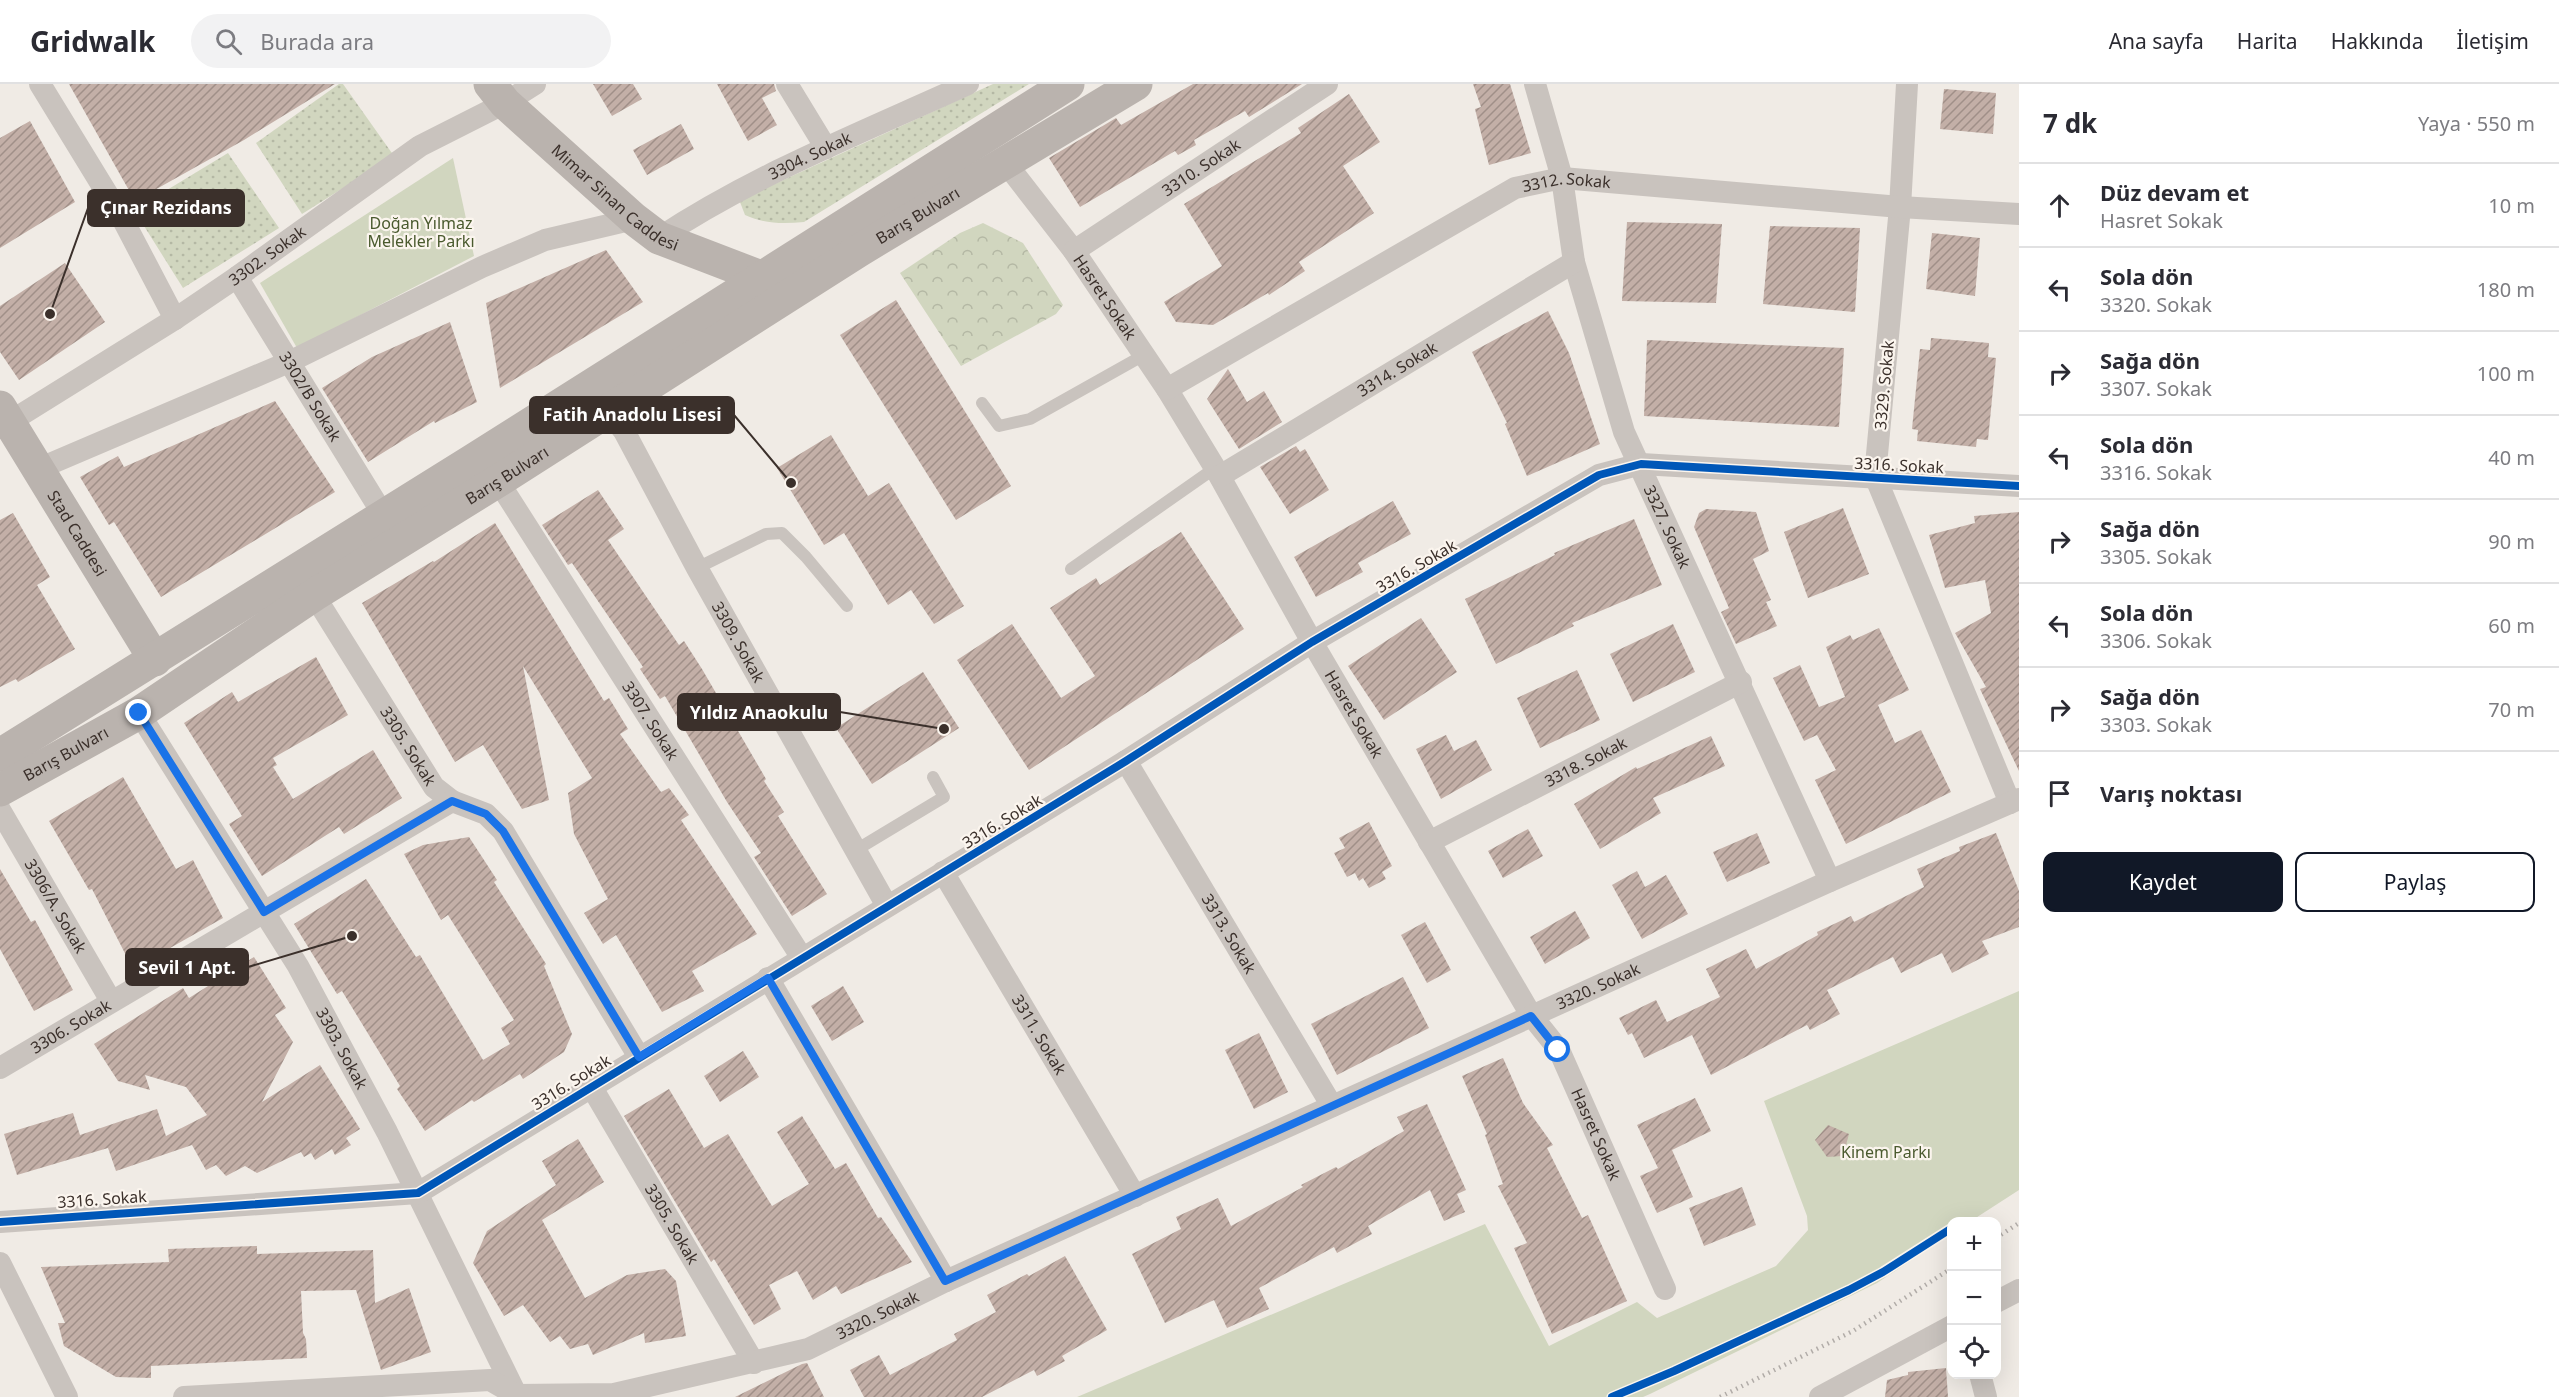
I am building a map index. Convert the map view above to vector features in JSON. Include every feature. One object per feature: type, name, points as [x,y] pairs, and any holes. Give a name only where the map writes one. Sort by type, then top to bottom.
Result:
[{"type":"main road","name":"Barış Bulvarı","points":[[0,755],[155,660],[1068,84]]},
{"type":"main road","name":"Barış Bulvarı","points":[[0,790],[139,713],[314,595],[498,481],[860,250],[1136,84]]},
{"type":"main road","name":"Mimar Sinan Caddesi","points":[[498,93],[646,229],[761,277]]},
{"type":"main road","name":"Stad Caddesi","points":[[4,419],[38,469],[155,660]]},
{"type":"street","points":[[40,84],[122,218],[175,319]]},
{"type":"street","name":"3302. Sokak","points":[[4,419],[175,319],[498,93],[536,84]]},
{"type":"street","points":[[787,84],[826,148]]},
{"type":"street","name":"3310. Sokak","points":[[1074,251],[1328,84]]},
{"type":"street","name":"3327. Sokak","points":[[1535,84],[1562,178],[1574,262],[1624,432],[1741,682],[1830,880]]},
{"type":"street","name":"3329. Sokak","points":[[1907,84],[1900,207],[1875,476],[2015,801]]},
{"type":"street","name":"3304. Sokak","points":[[646,229],[705,207],[789,163],[964,85]]},
{"type":"street","name":"Hasret Sokak","points":[[1005,162],[1074,251],[1167,389],[1531,1016],[1558,1050],[1665,1289]]},
{"type":"street","name":"3312. Sokak","points":[[1167,389],[1515,188],[1562,178],[1900,207],[2019,214]]},
{"type":"street","points":[[38,469],[289,362],[482,267],[545,240],[646,229]]},
{"type":"street","name":"3314. Sokak","points":[[1217,472],[1574,262]]},
{"type":"street","name":"3302/B Sokak","points":[[237,277],[384,516]]},
{"type":"street","name":"3309. Sokak","points":[[608,410],[624,431],[696,568],[887,906]]},
{"type":"street","name":"3316. Sokak","points":[[0,1222],[319,1198],[417,1193],[1126,761],[1312,642],[1599,475],[1641,465],[1875,476],[2019,486]]},
{"type":"street","name":"3307. Sokak","points":[[498,481],[802,958]]},
{"type":"street","name":"3305. Sokak","points":[[314,595],[434,786],[452,801],[486,814],[503,831],[639,1057]]},
{"type":"street","name":"3318. Sokak","points":[[1429,842],[1741,682]]},
{"type":"street","name":"3303. Sokak","points":[[139,713],[298,966],[417,1193],[517,1396]]},
{"type":"street","name":"3313. Sokak","points":[[1126,761],[1332,1106]]},
{"type":"street","name":"3306. Sokak","points":[[0,1068],[452,801]]},
{"type":"street","name":"3320. Sokak","points":[[517,1396],[614,1394],[808,1349],[945,1281],[1830,880],[2015,801]]},
{"type":"street","name":"3306/A. Sokak","points":[[0,810],[111,1001]]},
{"type":"street","name":"3311. Sokak","points":[[943,872],[1135,1196]]},
{"type":"street","points":[[768,978],[945,1281]]},
{"type":"street","name":"3305. Sokak","points":[[591,1086],[754,1363]]},
{"type":"street","points":[[0,1263],[67,1397]]},
{"type":"street","points":[[2001,1299],[2019,1290]]},
{"type":"street","points":[[1820,1397],[1947,1329]]},
{"type":"street","points":[[1981,1379],[1986,1397]]},
{"type":"street","points":[[184,1397],[490,1380],[517,1396]]},
{"type":"lane","points":[[982,403],[999,426],[1030,419],[1144,355]]},
{"type":"lane","points":[[1071,569],[1217,472]]},
{"type":"lane","points":[[696,568],[766,534],[782,533],[806,557],[847,606]]},
{"type":"lane","points":[[856,850],[944,797],[933,777]]},
{"type":"green space","points":[[339,84],[343,84],[394,156],[302,214],[256,143]]},
{"type":"green space","points":[[993,84],[1029,84],[804,222],[774,223],[745,215],[740,202],[755,193]]},
{"type":"green space","points":[[228,153],[279,228],[183,288],[134,210]]},
{"type":"green space","name":"Doğan Yılmaz Melekler Parkı","points":[[453,158],[474,256],[297,348],[260,283]]},
{"type":"green space","points":[[983,223],[1023,243],[1063,305],[1056,314],[961,366],[900,273],[960,233]]},
{"type":"green space","name":"Kinem Parkı","points":[[2019,991],[2019,1190],[1977,1217],[1947,1217],[1947,1237],[1877,1283],[1650,1394],[1643,1397],[1077,1397],[1485,1224],[1549,1346],[1637,1302],[1657,1318],[1776,1266],[1808,1230],[1807,1216],[1764,1101]]},
{"type":"building","points":[[69,84],[335,84],[244,140],[135,201]]},
{"type":"building","points":[[593,84],[633,84],[642,99],[612,116]]},
{"type":"building","points":[[717,84],[774,84],[776,91],[762,98],[777,125],[748,141]]},
{"type":"building","points":[[1193,84],[1302,84],[1249,117],[1245,111],[1194,140],[1196,145],[1178,155],[1175,151],[1080,207],[1049,158],[1116,118],[1121,125]]},
{"type":"building","points":[[1473,84],[1510,84],[1531,153],[1489,165],[1475,109],[1481,107]]},
{"type":"building","points":[[1944,89],[1996,93],[1993,134],[1940,129]]},
{"type":"building","points":[[1349,94],[1380,142],[1343,166],[1374,213],[1299,262],[1305,271],[1269,295],[1268,293],[1213,325],[1176,322],[1164,302],[1222,266],[1184,204],[1301,133],[1298,128]]},
{"type":"building","points":[[30,121],[75,202],[0,248],[0,138]]},
{"type":"building","points":[[681,124],[694,149],[647,175],[633,150]]},
{"type":"building","points":[[1627,222],[1722,224],[1716,303],[1622,301]]},
{"type":"building","points":[[1770,226],[1860,228],[1855,312],[1763,304]]},
{"type":"building","points":[[1932,233],[1980,238],[1975,296],[1926,289]]},
{"type":"building","points":[[606,250],[643,302],[500,388],[486,303]]},
{"type":"building","points":[[65,263],[105,322],[19,380],[0,352],[0,306]]},
{"type":"building","points":[[896,300],[1011,486],[956,520],[840,335]]},
{"type":"building","points":[[1548,311],[1569,353],[1600,444],[1527,476],[1505,424],[1507,423],[1472,352]]},
{"type":"building","points":[[450,322],[477,402],[435,423],[434,421],[368,462],[322,388],[372,357]]},
{"type":"building","points":[[1931,338],[1989,343],[1988,357],[1996,358],[1988,440],[1977,439],[1976,447],[1917,441],[1918,430],[1912,429],[1920,349],[1930,350]]},
{"type":"building","points":[[1647,340],[1844,348],[1839,427],[1644,416]]},
{"type":"building","points":[[1228,369],[1247,402],[1264,391],[1282,422],[1239,449],[1207,399]]},
{"type":"building","points":[[275,401],[335,492],[161,597],[114,522],[109,525],[80,477],[118,456],[124,467]]},
{"type":"building","points":[[831,435],[868,496],[889,483],[964,606],[934,624],[911,590],[888,605],[844,533],[824,545],[777,468]]},
{"type":"building","points":[[1296,446],[1300,452],[1305,449],[1329,490],[1290,514],[1260,467]]},
{"type":"building","points":[[598,490],[624,529],[608,540],[679,645],[684,641],[702,669],[766,779],[764,781],[784,812],[778,816],[827,894],[792,916],[754,857],[761,853],[727,802],[665,696],[660,699],[640,669],[643,667],[572,563],[568,565],[542,525]]},
{"type":"building","points":[[1393,501],[1411,534],[1358,563],[1363,572],[1316,597],[1294,557]]},
{"type":"building","points":[[1843,508],[1869,574],[1808,598],[1784,532]]},
{"type":"building","points":[[1706,509],[1756,512],[1769,551],[1753,559],[1771,600],[1766,602],[1777,626],[1736,644],[1721,612],[1729,608],[1694,527],[1699,513]]},
{"type":"building","points":[[2019,512],[2019,771],[1980,689],[1986,687],[1955,633],[1991,613],[1985,580],[1945,588],[1929,535],[1975,523],[1974,516]]},
{"type":"building","points":[[13,513],[50,577],[37,585],[75,649],[18,682],[16,679],[0,687],[0,520]]},
{"type":"building","points":[[1634,519],[1662,585],[1572,623],[1574,626],[1496,664],[1465,599],[1555,555],[1554,553]]},
{"type":"building","points":[[495,523],[604,701],[609,698],[628,729],[620,734],[661,792],[669,788],[689,815],[681,820],[757,934],[692,971],[704,991],[662,1012],[616,935],[603,944],[584,913],[608,899],[574,834],[568,793],[592,778],[523,666],[549,800],[522,809],[483,745],[455,762],[362,603],[434,562]]},
{"type":"building","points":[[1181,532],[1244,629],[1029,770],[957,660],[1012,624],[1061,698],[1095,676],[1050,608],[1096,578],[1100,585]]},
{"type":"building","points":[[1421,618],[1457,672],[1384,720],[1348,666]]},
{"type":"building","points":[[1673,624],[1695,672],[1633,702],[1610,654]]},
{"type":"building","points":[[1879,628],[1909,690],[1878,705],[1895,743],[1921,730],[1951,792],[1846,844],[1815,780],[1836,770],[1817,735],[1804,741],[1773,678],[1800,665],[1819,707],[1845,697],[1826,647],[1850,635],[1853,640]]},
{"type":"building","points":[[316,657],[348,715],[273,758],[277,765],[273,767],[293,799],[373,750],[402,798],[344,834],[339,827],[262,876],[229,824],[242,816],[184,723],[232,692],[238,702]]},
{"type":"building","points":[[1577,670],[1600,720],[1540,748],[1517,698]]},
{"type":"building","points":[[923,672],[959,728],[872,784],[836,728]]},
{"type":"building","points":[[1446,735],[1454,751],[1476,740],[1492,770],[1441,799],[1416,749]]},
{"type":"building","points":[[1711,736],[1725,766],[1653,798],[1661,813],[1600,849],[1574,804],[1636,767],[1637,769]]},
{"type":"building","points":[[123,777],[176,869],[193,860],[223,918],[133,969],[92,889],[89,890],[49,821]]},
{"type":"building","points":[[1369,822],[1392,866],[1382,872],[1386,879],[1369,888],[1363,878],[1359,881],[1355,873],[1347,877],[1334,853],[1345,848],[1339,838]]},
{"type":"building","points":[[1528,829],[1543,856],[1503,878],[1488,851]]},
{"type":"building","points":[[1757,833],[1770,863],[1727,882],[1713,852]]},
{"type":"building","points":[[1996,833],[2019,891],[2019,927],[1982,941],[1989,954],[1952,973],[1942,953],[1901,973],[1893,957],[1827,990],[1840,1014],[1810,1030],[1807,1025],[1711,1075],[1692,1035],[1644,1058],[1632,1033],[1628,1035],[1619,1018],[1656,1000],[1667,1022],[1720,997],[1706,969],[1746,949],[1756,969],[1818,935],[1817,932],[1851,916],[1854,922],[1924,887],[1917,869],[1960,851],[1959,847]]},
{"type":"building","points":[[469,837],[497,880],[494,882],[546,964],[544,966],[572,1034],[564,1052],[523,1079],[520,1074],[474,1102],[472,1100],[425,1131],[397,1089],[400,1086],[342,991],[337,994],[294,924],[366,879],[416,957],[420,955],[483,1060],[510,1044],[501,1028],[514,1020],[448,915],[441,920],[404,854],[423,845]]},
{"type":"building","points":[[0,869],[31,922],[35,920],[73,990],[34,1011],[0,949]]},
{"type":"building","points":[[1637,871],[1645,887],[1666,875],[1688,914],[1642,939],[1612,885]]},
{"type":"building","points":[[1575,911],[1590,938],[1545,964],[1530,937]]},
{"type":"building","points":[[1425,922],[1451,970],[1427,983],[1401,935]]},
{"type":"building","points":[[254,957],[286,1008],[275,1015],[293,1042],[262,1102],[320,1065],[360,1129],[346,1138],[351,1145],[335,1155],[332,1149],[315,1160],[311,1153],[304,1157],[301,1152],[257,1173],[245,1166],[226,1176],[216,1165],[206,1170],[192,1145],[116,1171],[108,1148],[17,1175],[4,1134],[73,1113],[80,1135],[157,1109],[166,1136],[207,1115],[186,1087],[145,1075],[150,1090],[118,1081],[94,1044],[183,988],[189,998]]},
{"type":"building","points":[[1403,977],[1429,1028],[1337,1075],[1311,1024]]},
{"type":"building","points":[[843,986],[864,1022],[832,1041],[811,1006]]},
{"type":"building","points":[[1259,1033],[1288,1092],[1254,1109],[1225,1050]]},
{"type":"building","points":[[743,1051],[759,1077],[720,1102],[704,1076]]},
{"type":"building","points":[[1503,1058],[1523,1103],[1553,1145],[1547,1148],[1582,1218],[1588,1215],[1627,1301],[1552,1334],[1514,1248],[1527,1243],[1498,1186],[1503,1184],[1485,1135],[1487,1134],[1462,1076]]},
{"type":"building","points":[[669,1089],[704,1148],[728,1134],[772,1206],[809,1184],[777,1132],[802,1116],[835,1169],[846,1163],[878,1218],[881,1217],[912,1262],[841,1294],[836,1286],[813,1300],[797,1271],[769,1285],[781,1309],[754,1325],[714,1259],[711,1262],[624,1116]]},
{"type":"building","points":[[1695,1098],[1711,1131],[1672,1150],[1693,1197],[1657,1213],[1640,1176],[1658,1168],[1637,1125]]},
{"type":"building","points":[[1427,1104],[1466,1190],[1457,1194],[1465,1212],[1444,1221],[1430,1190],[1368,1226],[1372,1234],[1337,1253],[1334,1247],[1259,1288],[1269,1309],[1227,1328],[1214,1300],[1165,1323],[1132,1254],[1181,1229],[1176,1217],[1218,1198],[1231,1226],[1303,1187],[1301,1185],[1336,1167],[1338,1169],[1404,1131],[1397,1117]]},
{"type":"building","points":[[1828,1125],[1849,1134],[1843,1156],[1827,1157],[1815,1140]]},
{"type":"building","points":[[578,1139],[604,1182],[542,1220],[585,1298],[627,1275],[665,1269],[676,1281],[686,1336],[645,1343],[644,1333],[593,1355],[588,1344],[570,1349],[560,1336],[550,1342],[523,1305],[504,1316],[473,1263],[487,1231],[556,1185],[542,1161]]},
{"type":"building","points":[[1742,1187],[1756,1225],[1704,1246],[1689,1208]]},
{"type":"building","points":[[257,1246],[257,1254],[373,1250],[375,1303],[409,1288],[431,1352],[381,1370],[356,1290],[301,1291],[307,1358],[151,1366],[151,1378],[116,1377],[64,1346],[58,1323],[65,1323],[41,1267],[169,1262],[168,1249]]},
{"type":"building","points":[[1065,1256],[1107,1330],[1062,1356],[1065,1361],[1037,1376],[1034,1370],[982,1397],[864,1397],[850,1370],[879,1355],[890,1375],[957,1340],[954,1334],[996,1312],[987,1295]]},
{"type":"building","points":[[807,1363],[824,1397],[735,1397],[802,1364]]},
{"type":"building","points":[[1946,1368],[1948,1397],[1885,1397],[1887,1380],[1908,1375],[1908,1372]]},
{"type":"railway","points":[[2001,1235],[2019,1223]]},
{"type":"railway","points":[[1720,1397],[1853,1331],[1947,1271]]},
{"type":"cycle path","points":[[0,1222],[418,1193],[1126,761],[1312,642],[1599,475],[1641,464],[2019,486]]},
{"type":"cycle path","points":[[1612,1397],[1674,1371],[1849,1290],[1883,1272],[1947,1231]]},
{"type":"place","name":"Çınar Rezidans","points":[[50,314]]},
{"type":"place","name":"Fatih Anadolu Lisesi","points":[[791,483]]},
{"type":"place","name":"Yıldız Anaokulu","points":[[944,729]]},
{"type":"place","name":"Sevil 1 Apt.","points":[[352,936]]},
{"type":"route","points":[[139,713],[264,912],[452,801],[486,814],[503,831],[639,1057],[768,978],[945,1281],[1531,1016],[1558,1050]]}]
